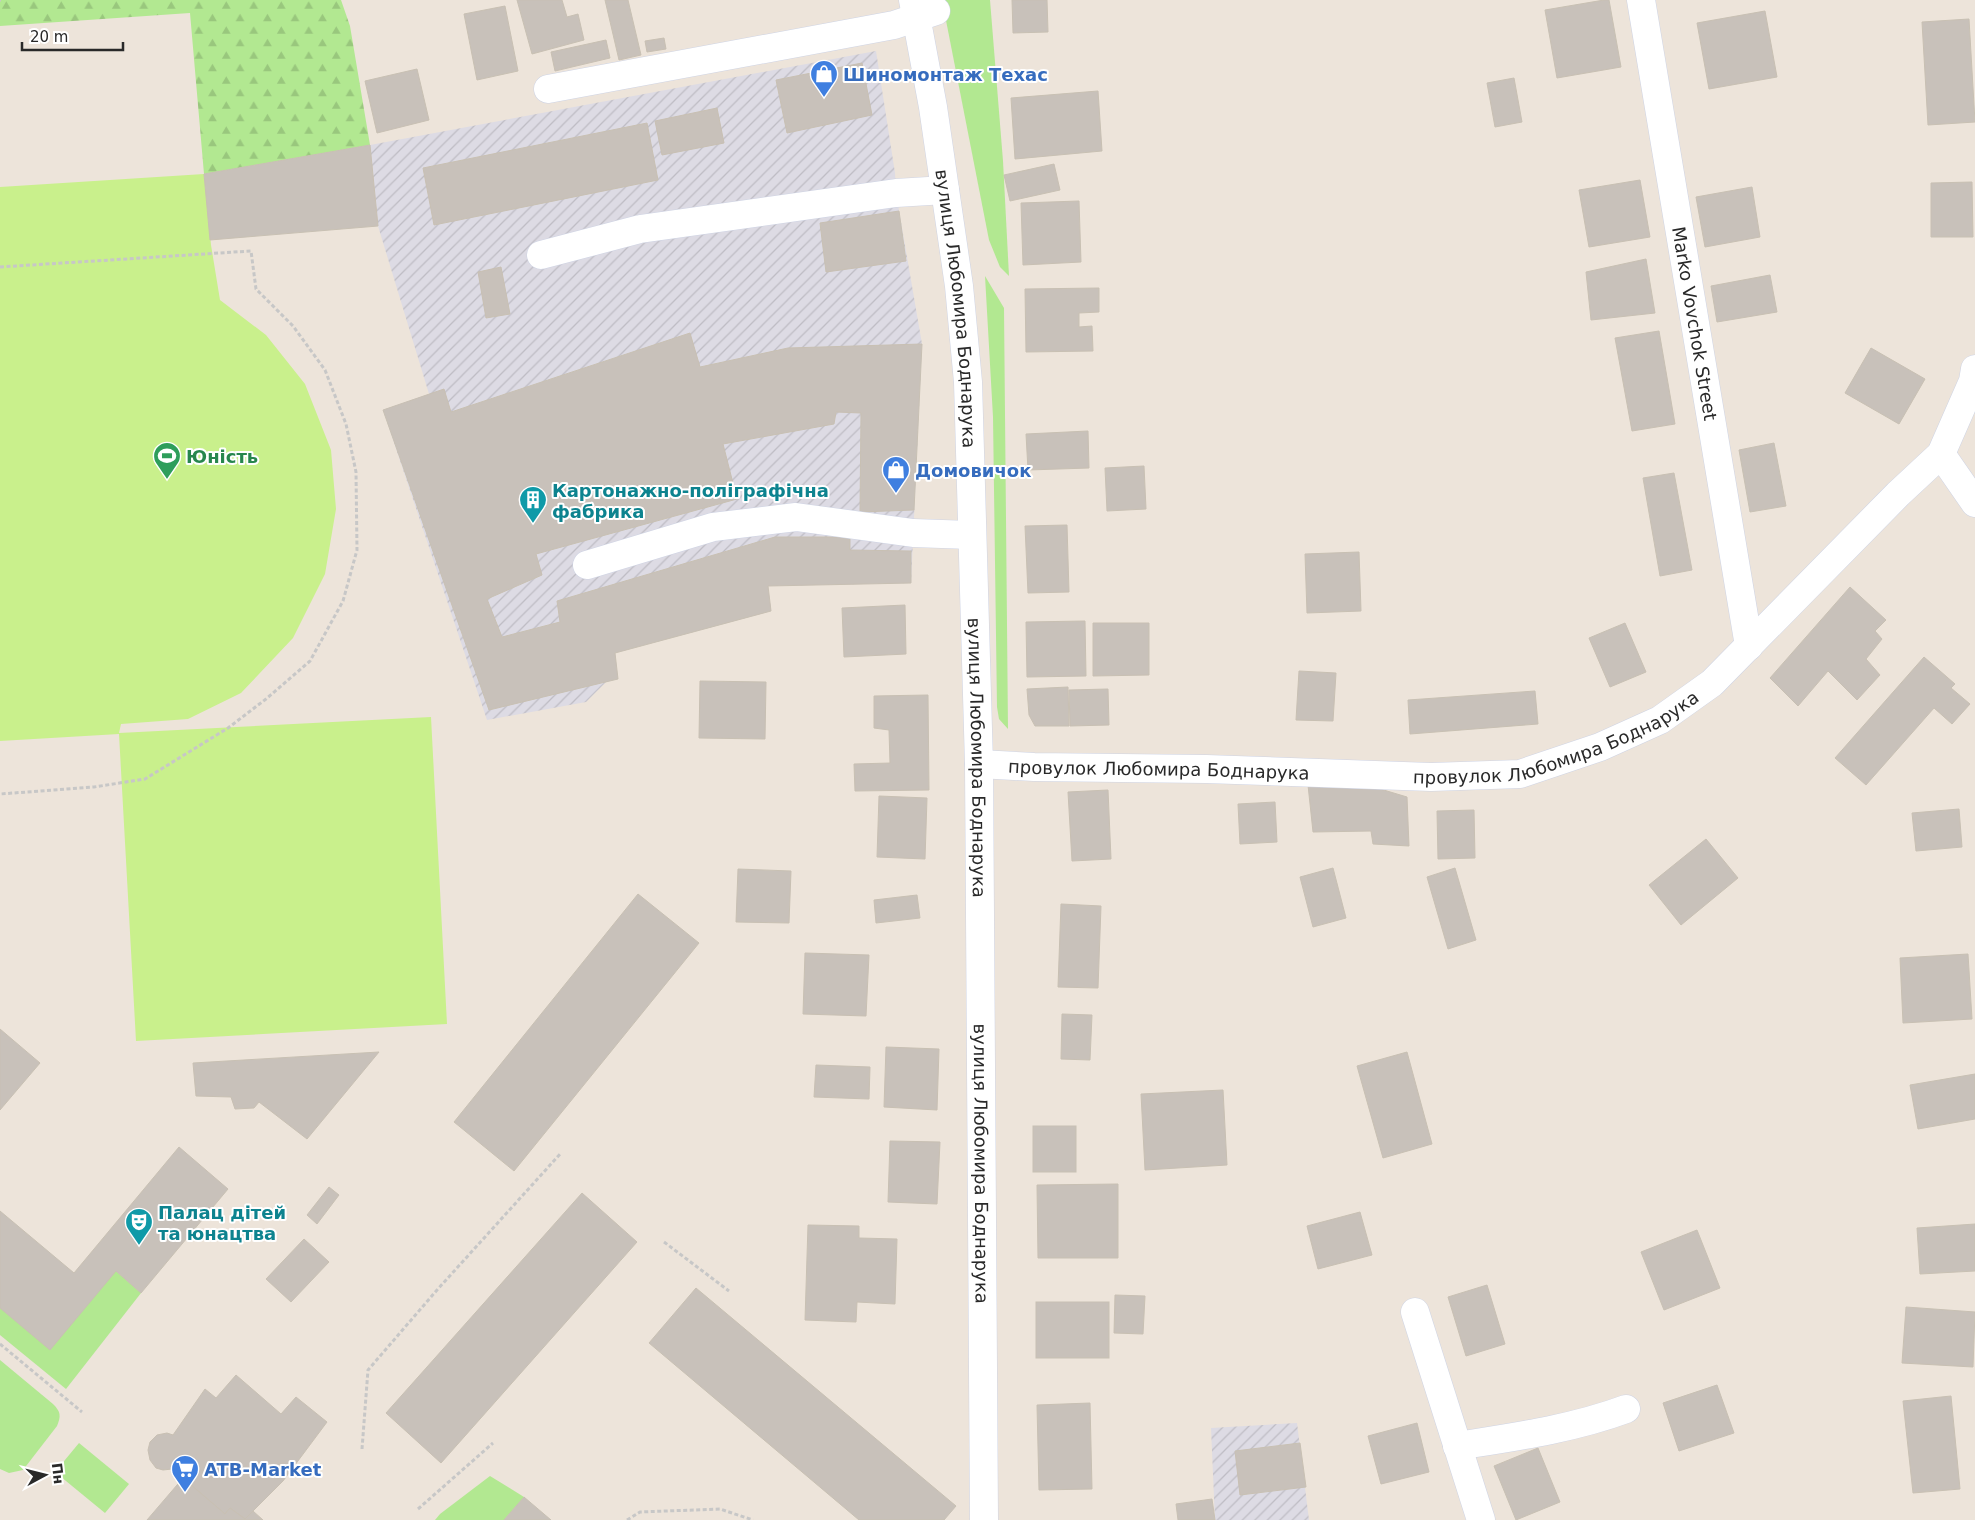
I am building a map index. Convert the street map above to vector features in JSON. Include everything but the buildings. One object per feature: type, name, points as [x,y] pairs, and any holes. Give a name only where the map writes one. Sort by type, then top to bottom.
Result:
[{"type":"street","name":"Marko Vovchok Street","points":[[1642,0],[1749,646]]},
{"type":"street","points":[[548,90],[894,24],[922,10]]},
{"type":"street","name":"вулиця Любомира Боднарука","points":[[922,10],[933,107],[959,286],[968,382],[979,764],[984,1520]]},
{"type":"street","points":[[541,255],[640,229],[896,193],[945,190]]},
{"type":"street","name":"провулок Любомира Боднарука","points":[[979,764],[1034,767],[1206,769],[1431,777],[1520,774],[1600,747],[1660,720],[1712,683],[1898,494],[1941,454],[1973,381],[1975,369]]},
{"type":"street","points":[[1941,454],[1975,504]]},
{"type":"street","points":[[587,565],[713,527],[796,517],[913,533],[971,535]]},
{"type":"street","points":[[1415,1312],[1481,1520]]},
{"type":"street","points":[[1458,1446],[1526,1435],[1598,1419],[1626,1409]]},
{"type":"path","points":[[0,267],[251,251],[256,289],[293,326],[325,370],[346,424],[356,472],[357,550],[343,601],[310,661],[266,700],[228,728],[145,780],[94,787],[0,794]]},
{"type":"path","points":[[362,1450],[368,1370],[560,1152]]},
{"type":"path","points":[[664,1242],[729,1291]]},
{"type":"path","points":[[0,1344],[82,1412]]},
{"type":"path","points":[[418,1509],[493,1443]]},
{"type":"path","points":[[627,1520],[640,1512],[720,1509],[754,1520]]},
{"type":"shaded area","points":[[876,51],[895,173],[896,193],[922,344],[911,583],[768,586],[771,611],[615,653],[618,679],[606,682],[586,702],[487,720],[383,410],[429,394],[378,226],[370,145]]},
{"type":"shaded area","points":[[1297,1423],[1309,1520],[1215,1520],[1211,1428]]},
{"type":"green space","points":[[0,0],[341,0],[350,26],[370,145],[204,174],[190,13],[0,26]]},
{"type":"green space","points":[[942,0],[990,0],[1003,161],[1009,276],[1000,267],[989,240]]},
{"type":"green space","name":"Юність","points":[[204,174],[211,245],[220,300],[266,335],[305,384],[331,450],[336,509],[325,574],[293,638],[241,693],[188,719],[121,724],[119,733],[431,717],[447,1024],[136,1041],[119,734],[0,741],[0,187]]},
{"type":"green space","points":[[985,276],[1004,308],[1008,729],[999,719],[997,707],[993,417]]},
{"type":"green space","points":[[116,1271],[141,1293],[66,1389],[0,1335],[0,1308]]},
{"type":"green space","points":[[0,1360],[53,1404],[58,1409],[59,1414],[57,1426],[23,1470],[9,1473],[0,1469]]},
{"type":"green space","points":[[79,1443],[129,1484],[105,1513],[55,1472]]},
{"type":"green space","points":[[490,1476],[524,1497],[504,1520],[435,1520],[440,1514]]},
{"type":"place","name":"Шиномонтаж Техас","points":[[824,98]]},
{"type":"place","name":"Юність","points":[[167,480]]},
{"type":"place","name":"Домовичок","points":[[896,494]]},
{"type":"place","name":"Картонажно-поліграфічна фабрика","points":[[533,524]]},
{"type":"place","name":"Палац дітей та юнацтва","points":[[139,1246]]},
{"type":"place","name":"ATB-Market","points":[[185,1493]]}]
